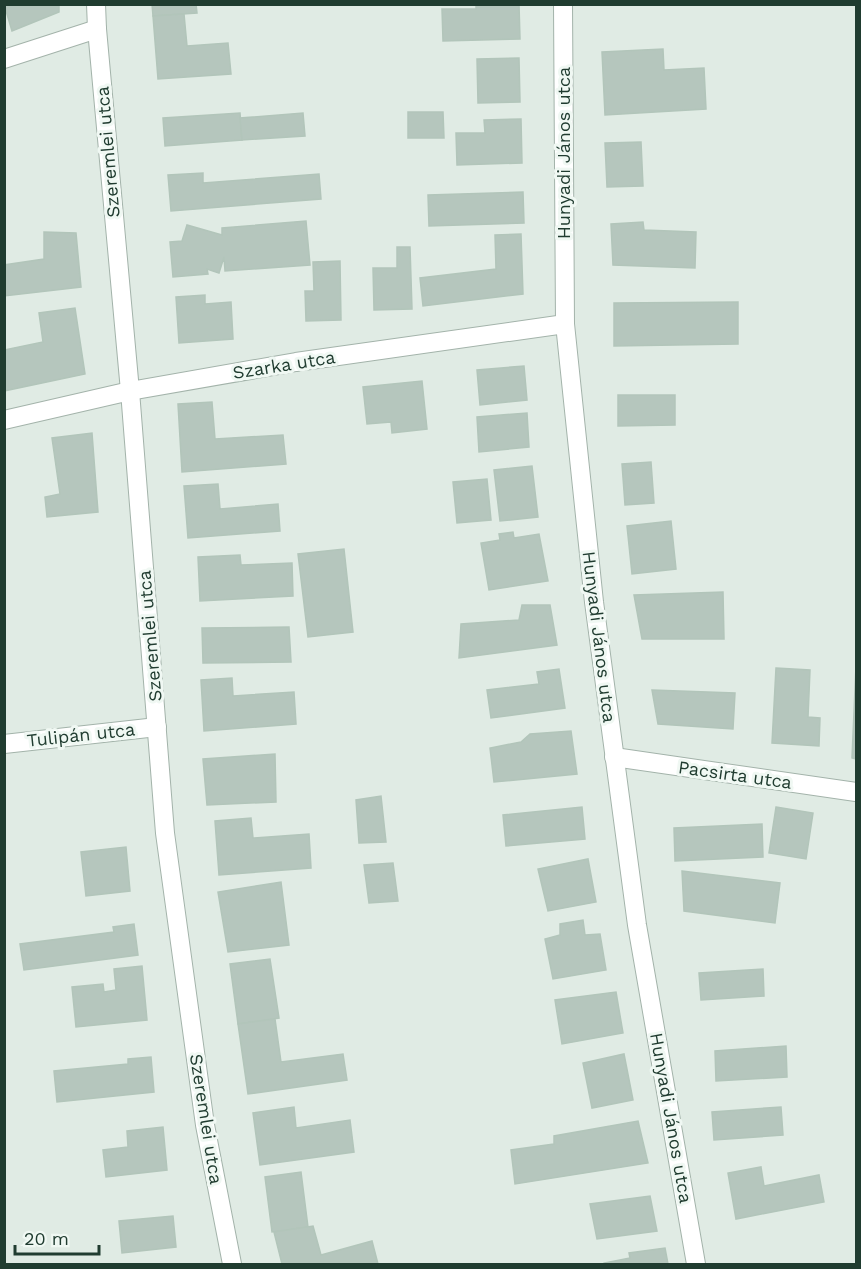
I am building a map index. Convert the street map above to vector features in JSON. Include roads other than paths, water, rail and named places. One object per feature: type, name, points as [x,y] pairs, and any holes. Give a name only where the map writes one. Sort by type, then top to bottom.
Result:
[{"type":"street","name":"Szeremlei utca","points":[[96,4],[165,833],[205,1125],[232,1264]]},
{"type":"street","name":"Hunyadi János utca","points":[[563,4],[565,324],[594,602],[637,925],[696,1264]]},
{"type":"street","points":[[4,59],[97,29]]},
{"type":"street","name":"Szarka utca","points":[[4,420],[130,391],[296,362],[565,324]]},
{"type":"street","name":"Tulipán utca","points":[[4,744],[157,727]]},
{"type":"street","name":"Pacsirta utca","points":[[614,757],[856,792]]}]
